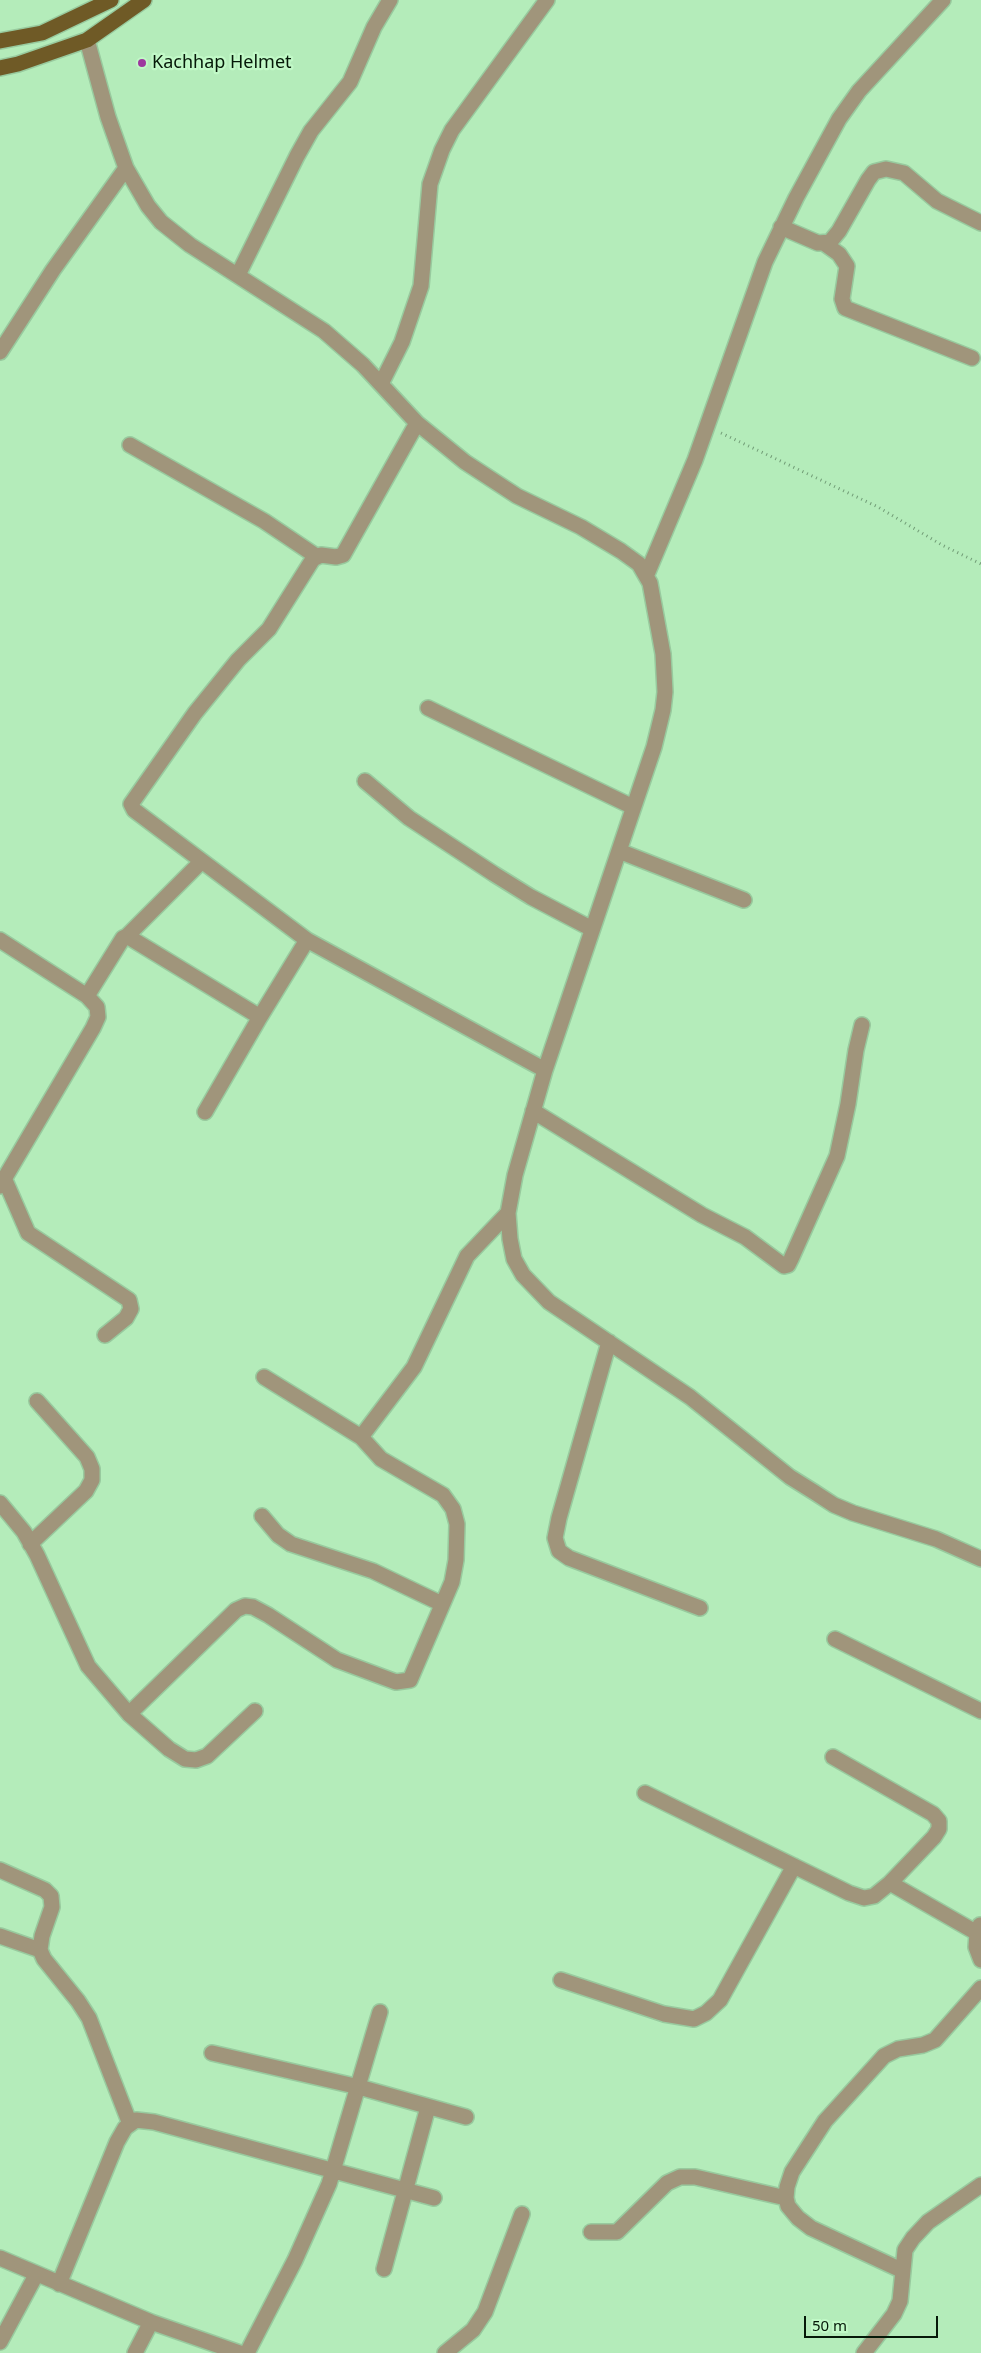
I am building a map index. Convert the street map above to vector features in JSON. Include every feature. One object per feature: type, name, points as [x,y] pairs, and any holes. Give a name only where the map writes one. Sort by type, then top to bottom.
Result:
[{"type":"main road","points":[[0,41],[42,33],[112,0]]},
{"type":"main road","points":[[0,68],[18,64],[87,40],[144,0]]},
{"type":"street","points":[[238,275],[297,156],[311,131],[345,91],[374,27],[390,0]]},
{"type":"street","points":[[381,384],[402,342],[421,286],[429,191],[442,150],[452,130],[547,0]]},
{"type":"street","points":[[647,574],[677,506],[707,427],[750,302],[781,227],[839,119],[883,63],[943,0]]},
{"type":"street","points":[[87,40],[108,117],[126,168],[148,206],[161,222],[190,245],[324,331],[363,365],[417,424],[465,462],[517,496],[581,527],[621,550],[639,564],[647,574],[663,654],[665,692],[663,710],[654,748],[545,1070],[515,1175],[508,1213],[514,1259],[523,1275],[549,1302],[690,1398],[790,1477],[834,1505],[880,1523],[936,1539],[981,1560]]},
{"type":"street","points":[[0,352],[53,270],[126,168]]},
{"type":"street","points":[[825,244],[830,242],[839,231],[874,172],[886,169],[904,173],[937,201],[981,223]]},
{"type":"street","points":[[781,227],[825,244],[839,254],[847,266],[842,299],[845,308],[972,358]]},
{"type":"street","points":[[130,445],[264,521],[316,556],[325,555],[336,558],[343,555],[417,424]]},
{"type":"street","points":[[316,556],[307,566],[273,623],[238,660],[195,713],[132,801],[131,806],[307,940],[545,1070]]},
{"type":"street","points":[[428,708],[633,807]]},
{"type":"street","points":[[365,781],[409,818],[494,874],[531,897],[592,929]]},
{"type":"street","points":[[619,851],[744,900]]},
{"type":"street","points":[[87,996],[122,938],[127,936],[202,861]]},
{"type":"street","points":[[127,936],[260,1017]]},
{"type":"street","points":[[0,940],[87,996],[97,1007],[98,1017],[93,1028],[2,1182],[28,1233],[129,1300],[131,1309],[126,1318],[105,1335]]},
{"type":"street","points":[[205,1112],[307,940]]},
{"type":"street","points":[[533,1111],[702,1214],[745,1237],[784,1266],[788,1265],[837,1156],[862,1025]]},
{"type":"street","points":[[361,1437],[414,1367],[467,1256],[508,1213]]},
{"type":"street","points":[[609,1342],[559,1518],[555,1538],[559,1551],[569,1558],[700,1608]]},
{"type":"street","points":[[129,1714],[236,1610],[245,1606],[253,1607],[268,1615],[337,1660],[396,1682],[410,1680],[452,1582],[456,1560],[457,1524],[453,1509],[443,1495],[381,1459],[361,1437],[264,1377]]},
{"type":"street","points":[[30,1544],[86,1491],[92,1480],[92,1469],[87,1457],[37,1401]]},
{"type":"street","points":[[0,1503],[12,1516],[30,1544],[88,1666],[129,1714],[169,1750],[185,1758],[196,1760],[208,1756],[255,1711]]},
{"type":"street","points":[[262,1516],[278,1535],[291,1544],[373,1571],[442,1604]]},
{"type":"street","points":[[835,1639],[981,1711]]},
{"type":"street","points":[[645,1793],[849,1893],[864,1898],[874,1896],[890,1883],[934,1837],[939,1829],[939,1821],[933,1814],[832,1757]]},
{"type":"street","points":[[561,1980],[664,2014],[694,2019],[706,2013],[720,2000],[794,1866]]},
{"type":"street","points":[[0,1870],[45,1890],[51,1896],[52,1906],[42,1936],[40,1950],[44,1959],[78,2001],[89,2018],[130,2124]]},
{"type":"street","points":[[890,1883],[979,1928],[976,1947],[981,1960]]},
{"type":"street","points":[[0,1936],[40,1950]]},
{"type":"street","points":[[901,2270],[811,2228],[798,2218],[788,2206],[786,2198],[792,2172],[825,2121],[884,2056],[898,2049],[923,2045],[935,2040],[981,1988]]},
{"type":"street","points":[[247,2353],[295,2260],[333,2171],[380,2012]]},
{"type":"street","points":[[212,2053],[359,2087],[466,2117]]},
{"type":"street","points":[[384,2270],[428,2107]]},
{"type":"street","points":[[59,2284],[117,2142],[130,2124],[136,2120],[154,2122],[434,2198]]},
{"type":"street","points":[[591,2232],[617,2232],[667,2183],[680,2177],[695,2177],[786,2198]]},
{"type":"street","points":[[864,2353],[894,2314],[902,2290],[901,2270],[905,2250],[913,2238],[928,2222],[981,2185]]},
{"type":"street","points":[[445,2353],[473,2330],[485,2312],[522,2214]]},
{"type":"street","points":[[0,2258],[151,2322],[240,2353]]},
{"type":"street","points":[[0,2342],[36,2274]]},
{"type":"street","points":[[135,2353],[151,2322]]},
{"type":"path","points":[[707,427],[878,507],[942,545],[981,564]]},
{"type":"place","name":"Kachhap Helmet","points":[[142,63]]}]
